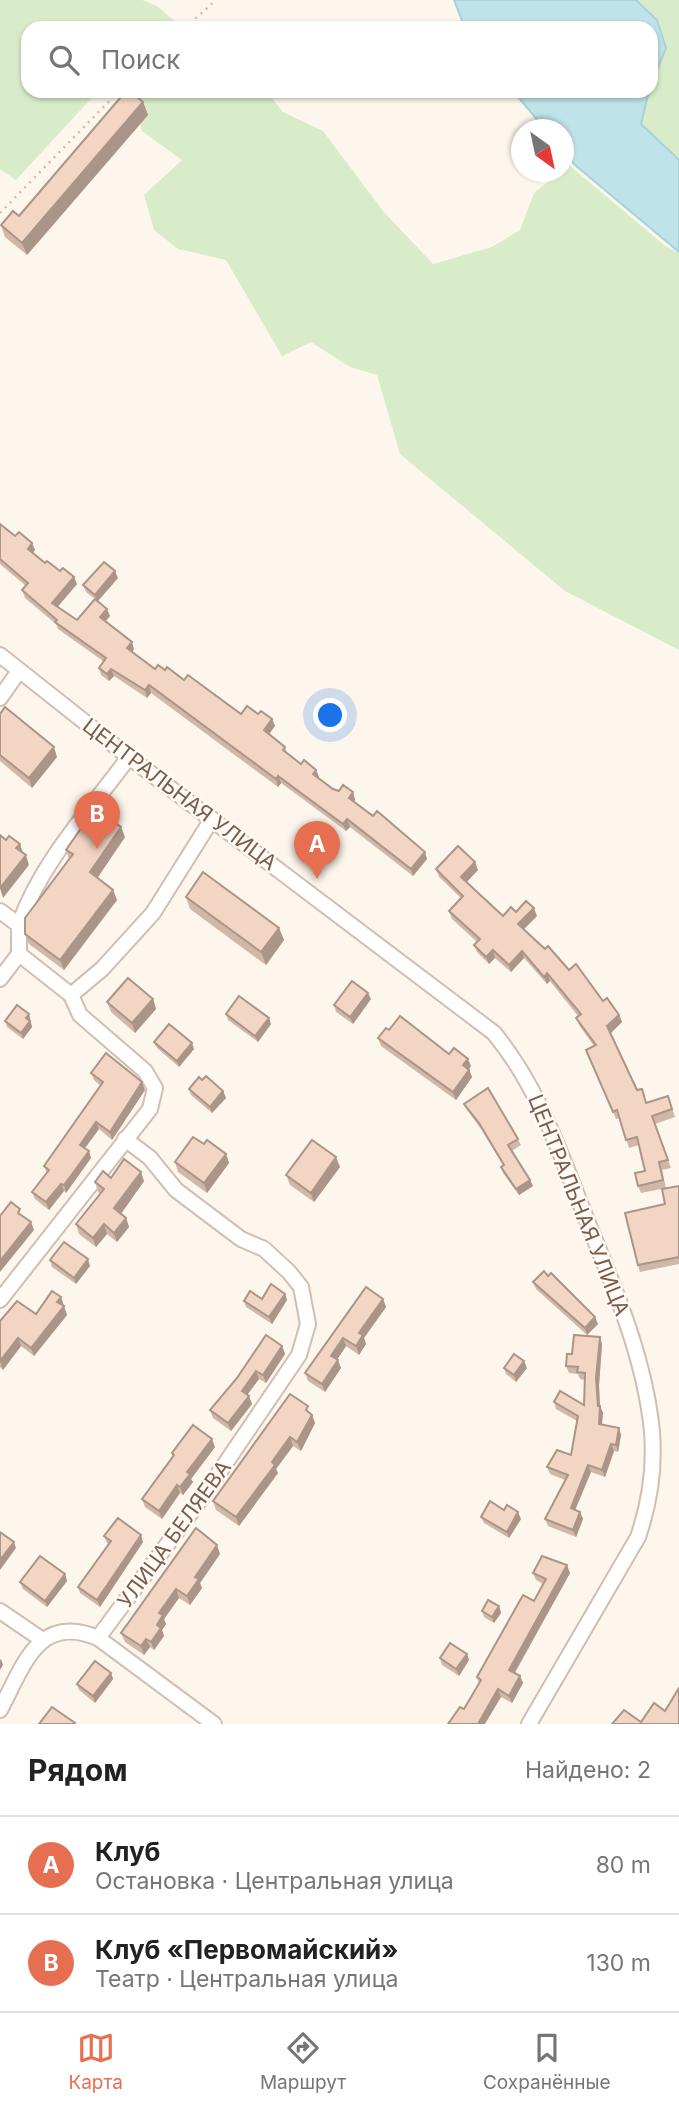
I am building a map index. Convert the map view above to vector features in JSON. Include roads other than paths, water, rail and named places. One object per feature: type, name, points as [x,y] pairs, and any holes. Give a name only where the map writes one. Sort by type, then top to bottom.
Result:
[{"type":"street","name":"ЦЕНТРАЛЬНАЯ УЛИЦА","points":[[0,656],[494,1033],[518,1062],[537,1097],[617,1295],[649,1405],[653,1457],[648,1509],[625,1563],[529,1724]]},
{"type":"street","points":[[0,698],[19,671]]},
{"type":"street","points":[[0,979],[19,954],[19,925],[29,897],[129,757]]},
{"type":"street","points":[[71,995],[102,969],[153,913],[212,819]]},
{"type":"street","points":[[0,911],[19,925]]},
{"type":"street","points":[[0,1300],[150,1109],[155,1088],[145,1071],[80,1015],[71,995],[19,954]]},
{"type":"street","name":"УЛИЦА БЕЛЯЕВА","points":[[98,1638],[206,1492],[299,1354],[308,1324],[306,1304],[295,1280],[264,1249],[241,1239],[176,1190],[150,1158],[125,1139]]},
{"type":"street","points":[[0,1611],[41,1639]]},
{"type":"street","points":[[0,1710],[41,1639],[60,1630],[79,1630],[98,1638],[214,1723]]},
{"type":"water","points":[[454,0],[636,0],[657,21],[462,21]]},
{"type":"water","points":[[658,23],[666,48],[658,67]]},
{"type":"water","points":[[519,98],[647,98],[641,124],[679,160],[679,252],[575,165],[574,119],[537,119]]},
{"type":"place","name":"Клуб «Первомайский»","points":[[97,849]]},
{"type":"place","name":"Клуб","points":[[317,879]]}]
